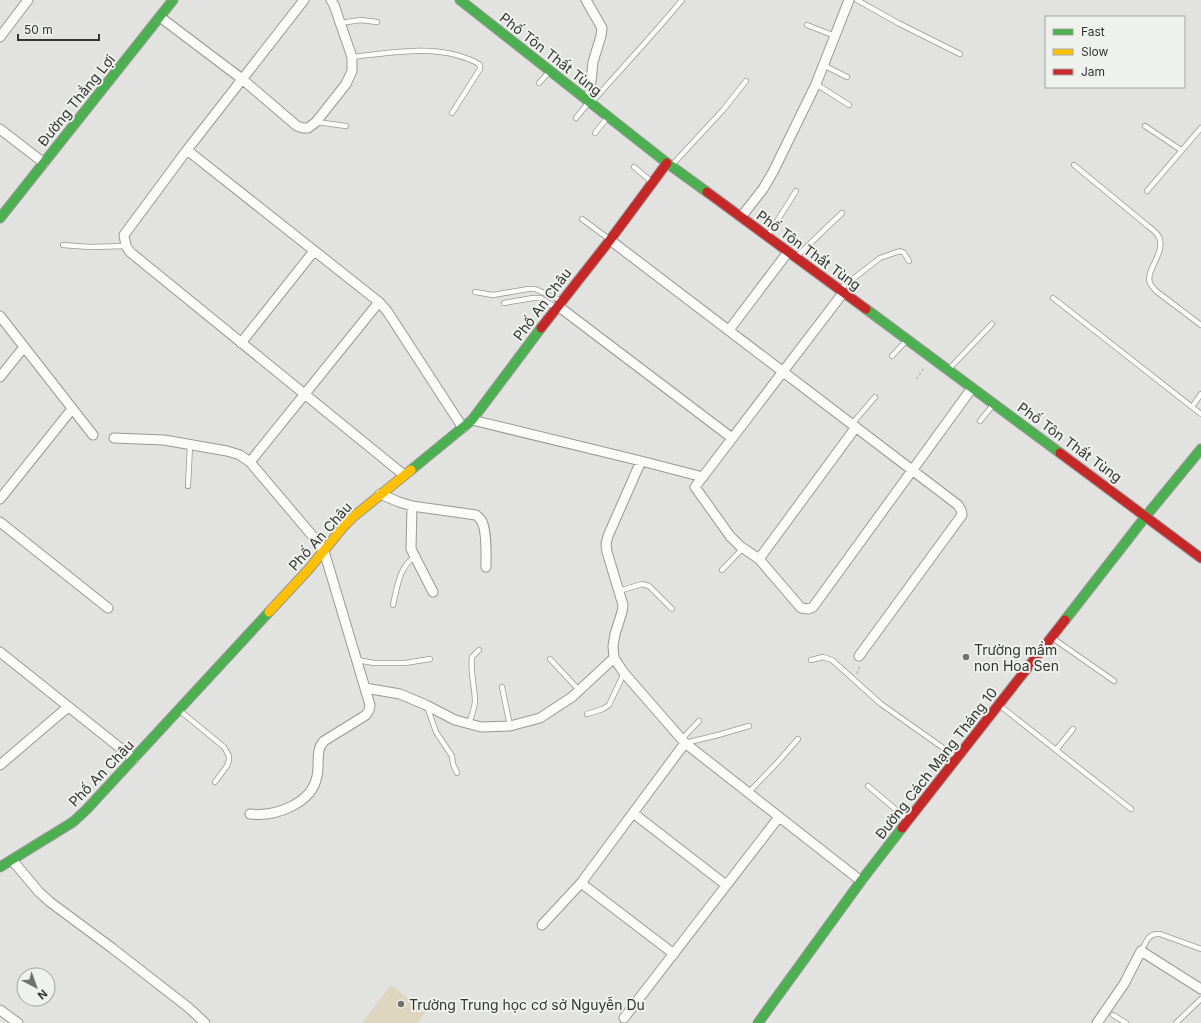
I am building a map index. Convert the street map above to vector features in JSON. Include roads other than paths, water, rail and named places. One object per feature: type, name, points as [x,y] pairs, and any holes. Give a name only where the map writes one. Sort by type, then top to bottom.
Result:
[{"type":"street","points":[[0,37],[28,0]]},
{"type":"street","name":"Đường Thắng Lợi","points":[[0,218],[174,0]]},
{"type":"street","points":[[304,0],[187,150],[124,235],[126,246],[130,252],[404,475]]},
{"type":"street","points":[[160,17],[242,79],[297,126],[308,128],[316,122],[346,84],[352,71],[352,57],[331,0]]},
{"type":"street","name":"Phố Tôn Thất Tùng","points":[[460,0],[669,164],[1201,558]]},
{"type":"street","points":[[586,0],[602,28],[593,62],[590,102]]},
{"type":"street","points":[[741,217],[763,189],[773,172],[816,84],[849,0]]},
{"type":"street","points":[[0,128],[44,163]]},
{"type":"street","points":[[187,150],[379,302],[387,311],[463,428]]},
{"type":"street","name":"Phố An Châu","points":[[0,867],[72,822],[86,810],[308,570],[344,526],[380,494],[472,420],[610,240],[652,182],[669,164]]},
{"type":"street","points":[[610,240],[854,425],[958,505],[961,510],[962,515],[859,656]]},
{"type":"street","points":[[241,343],[314,251]]},
{"type":"street","points":[[729,330],[792,255]]},
{"type":"street","points":[[841,291],[783,371],[695,487],[730,536],[759,559],[801,608],[805,610],[813,607],[972,388]]},
{"type":"street","points":[[250,462],[379,302]]},
{"type":"street","points":[[559,305],[732,438]]},
{"type":"street","points":[[0,316],[93,435]]},
{"type":"street","points":[[0,377],[24,347]]},
{"type":"street","points":[[0,499],[72,409]]},
{"type":"street","points":[[472,420],[641,460],[703,477]]},
{"type":"street","points":[[759,559],[854,425]]},
{"type":"street","points":[[114,438],[164,440],[240,455],[250,462],[324,551],[370,705],[369,710],[366,715],[320,745],[317,777],[313,788],[304,798],[290,808],[277,812],[259,815],[250,814]]},
{"type":"street","name":"Đường Cách Mạng Tháng 10","points":[[758,1023],[861,881],[1146,516],[1201,449]]},
{"type":"street","points":[[641,460],[608,536],[606,544],[623,605],[614,634],[614,658],[624,673],[683,741],[861,881]]},
{"type":"street","points":[[380,494],[412,506],[476,515],[483,522],[486,567]]},
{"type":"street","points":[[412,506],[411,549],[433,592]]},
{"type":"street","points":[[0,522],[108,608]]},
{"type":"street","points":[[0,652],[134,759]]},
{"type":"street","points":[[365,688],[400,694],[455,720],[480,727],[510,726],[540,718],[572,697],[614,658]]},
{"type":"street","points":[[0,765],[68,706]]},
{"type":"street","points":[[542,925],[581,883],[633,813],[683,741]]},
{"type":"street","points":[[633,813],[726,885]]},
{"type":"street","points":[[624,1018],[779,817]]},
{"type":"street","points":[[12,860],[39,892],[50,902],[183,1003],[205,1023]]},
{"type":"street","points":[[581,883],[674,954]]},
{"type":"street","points":[[1097,1023],[1124,984],[1141,951],[1201,988]]},
{"type":"street","points":[[0,1010],[18,1023]]},
{"type":"lane","points":[[576,118],[654,35],[682,0]]},
{"type":"lane","points":[[857,0],[898,23],[960,54]]},
{"type":"lane","points":[[340,23],[361,20],[377,22]]},
{"type":"lane","points":[[807,26],[835,36]]},
{"type":"lane","points":[[352,57],[386,53],[428,51],[447,53],[475,61],[480,65],[480,69],[452,113]]},
{"type":"lane","points":[[823,65],[847,77]]},
{"type":"lane","points":[[539,83],[550,71]]},
{"type":"lane","points":[[669,164],[723,110],[746,81]]},
{"type":"lane","points":[[816,84],[849,105]]},
{"type":"lane","points":[[596,133],[608,116]]},
{"type":"lane","points":[[316,122],[346,126]]},
{"type":"lane","points":[[1145,126],[1181,150]]},
{"type":"lane","points":[[1147,191],[1201,128]]},
{"type":"lane","points":[[1074,165],[1159,236],[1161,244],[1149,277],[1150,284],[1201,325]]},
{"type":"lane","points":[[634,167],[652,182]]},
{"type":"lane","points":[[767,237],[796,191]]},
{"type":"lane","points":[[792,255],[842,213]]},
{"type":"lane","points":[[582,219],[610,240]]},
{"type":"lane","points":[[63,245],[90,247],[126,246]]},
{"type":"lane","points":[[841,291],[872,263],[880,258],[900,251],[904,253],[910,261]]},
{"type":"lane","points":[[475,292],[493,294],[534,289],[559,305]]},
{"type":"lane","points":[[504,303],[540,298],[559,305]]},
{"type":"lane","points":[[1053,298],[1201,414]]},
{"type":"lane","points":[[948,370],[992,324]]},
{"type":"lane","points":[[892,356],[907,340]]},
{"type":"lane","points":[[1192,406],[1201,394]]},
{"type":"lane","points":[[854,425],[875,396]]},
{"type":"lane","points":[[980,421],[994,404]]},
{"type":"lane","points":[[188,486],[190,445]]},
{"type":"lane","points":[[722,570],[744,548]]},
{"type":"lane","points":[[393,605],[403,568],[409,560],[415,557]]},
{"type":"lane","points":[[619,591],[642,584],[649,586],[672,609]]},
{"type":"lane","points":[[1052,637],[1114,681]]},
{"type":"lane","points":[[469,724],[475,701],[471,665],[472,657],[479,650]]},
{"type":"lane","points":[[811,660],[823,657],[829,658],[881,704],[957,758]]},
{"type":"lane","points":[[357,660],[374,663],[405,663],[430,659]]},
{"type":"lane","points":[[550,659],[579,690]]},
{"type":"lane","points":[[587,714],[604,709],[609,705],[624,673]]},
{"type":"lane","points":[[502,687],[510,726]]},
{"type":"lane","points":[[426,705],[436,732],[452,756],[456,773]]},
{"type":"lane","points":[[999,705],[1131,809]]},
{"type":"lane","points":[[179,710],[224,747],[229,756],[227,766],[215,782]]},
{"type":"lane","points":[[683,741],[699,721]]},
{"type":"lane","points":[[683,741],[718,735],[749,726]]},
{"type":"lane","points":[[1056,750],[1073,729]]},
{"type":"lane","points":[[748,793],[798,739]]},
{"type":"lane","points":[[868,786],[909,820]]},
{"type":"lane","points":[[1141,951],[1151,936],[1155,934],[1160,934],[1201,949]]},
{"type":"lane","points":[[1176,1023],[1201,999]]},
{"type":"lane","points":[[1113,1015],[1126,1023]]},
{"type":"place","name":"Trường mầm non Hoa Sen","points":[[966,657]]},
{"type":"place","name":"Trường Trung học cơ sở Nguyễn Du","points":[[401,1004]]}]
